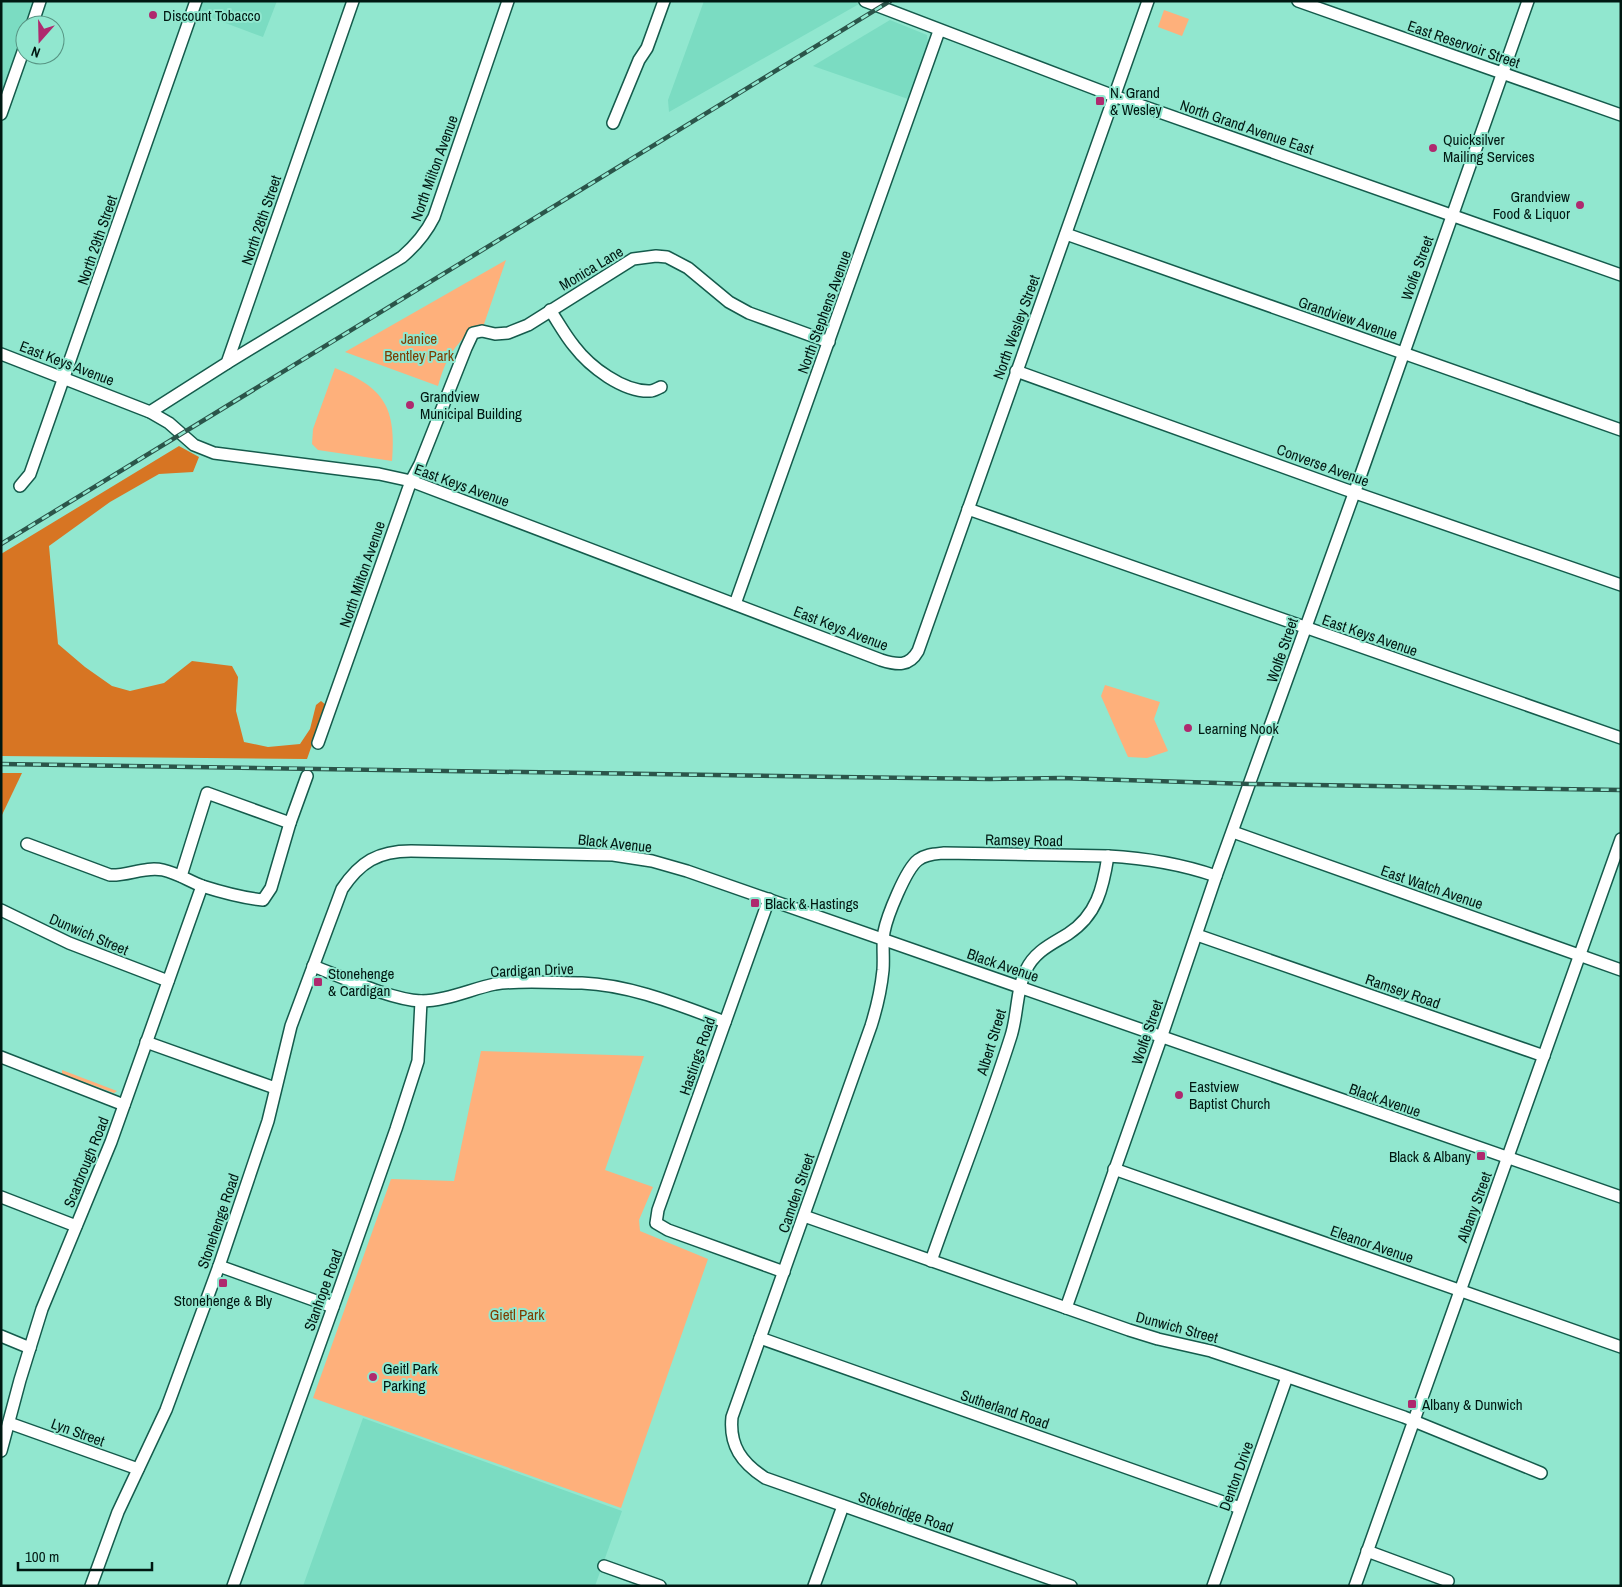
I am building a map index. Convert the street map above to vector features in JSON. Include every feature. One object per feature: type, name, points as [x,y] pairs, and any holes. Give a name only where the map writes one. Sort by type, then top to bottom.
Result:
[{"type":"street","points":[[35,15],[40,1]]},
{"type":"street","name":"North 29th Street","points":[[20,486],[30,474],[196,1]]},
{"type":"street","name":"North 28th Street","points":[[227,363],[353,1]]},
{"type":"street","name":"North Milton Avenue","points":[[227,363],[402,257],[417,244],[434,217],[508,1]]},
{"type":"street","points":[[612,124],[639,60],[647,48],[664,1]]},
{"type":"street","name":"North Grand Avenue East","points":[[865,1],[939,31],[1114,96],[1621,275]]},
{"type":"street","name":"North Wesley Street","points":[[910,661],[918,651],[1148,1]]},
{"type":"street","name":"East Reservoir Street","points":[[1298,1],[1621,115]]},
{"type":"street","name":"Wolfe Street","points":[[1066,1308],[1162,1037],[1216,876],[1528,1]]},
{"type":"street","name":"North Stephens Avenue","points":[[734,604],[939,31]]},
{"type":"street","points":[[1,114],[18,65]]},
{"type":"street","name":"Grandview Avenue","points":[[1066,234],[1621,430]]},
{"type":"street","name":"Monica Lane","points":[[473,333],[482,331],[495,334],[508,333],[528,325],[633,260],[656,256],[666,258],[688,268],[730,302],[749,313],[829,342]]},
{"type":"street","points":[[550,310],[574,347],[598,370],[624,386],[651,391],[661,387]]},
{"type":"street","name":"North Milton Avenue","points":[[318,743],[410,482],[420,464],[473,333]]},
{"type":"street","name":"East Keys Avenue","points":[[1,354],[150,412],[169,423],[194,445],[214,453],[380,474],[410,482],[890,663],[899,664],[910,661]]},
{"type":"street","points":[[150,412],[227,363]]},
{"type":"street","name":"Converse Avenue","points":[[1016,372],[1621,585]]},
{"type":"street","name":"East Keys Avenue","points":[[968,509],[1621,738]]},
{"type":"street","points":[[27,844],[110,876],[120,876],[154,868],[181,876],[202,886],[262,900],[271,888],[290,823],[307,776]]},
{"type":"street","points":[[181,876],[207,793],[290,823]]},
{"type":"street","name":"East Watch Avenue","points":[[1233,832],[1621,970]]},
{"type":"street","name":"Albany Street","points":[[1355,1586],[1621,839]]},
{"type":"street","name":"Black Avenue","points":[[362,865],[373,858],[397,851],[613,855],[652,861],[769,899],[1621,1197]]},
{"type":"street","name":"Ramsey Road","points":[[884,939],[885,928],[904,877],[919,859],[928,855],[944,853],[1108,856],[1165,862],[1216,876]]},
{"type":"street","name":"Albert Street","points":[[932,1261],[1011,1036],[1020,987],[1026,969],[1039,952],[1080,924],[1091,912],[1101,891],[1108,856]]},
{"type":"street","name":"Stonehenge Road","points":[[91,1586],[118,1512],[166,1410],[218,1266],[268,1121],[291,1026],[313,966],[342,889],[352,874],[362,865]]},
{"type":"street","name":"Scarbrough Road","points":[[1,1451],[42,1309],[124,1105],[202,886]]},
{"type":"street","name":"Hastings Road","points":[[769,899],[658,1210],[656,1223],[668,1230],[784,1272]]},
{"type":"street","name":"Dunwich Street","points":[[1,910],[69,943],[168,981]]},
{"type":"street","name":"Ramsey Road","points":[[1197,935],[1544,1056]]},
{"type":"street","name":"Camden Street","points":[[734,1455],[731,1428],[732,1417],[878,1001],[883,970],[884,939]]},
{"type":"street","name":"Cardigan Drive","points":[[313,966],[392,995],[421,1001],[438,999],[497,984],[583,984],[610,986],[634,991],[725,1022]]},
{"type":"street","name":"Stanhope Road","points":[[233,1586],[396,1129],[418,1061],[421,1001]]},
{"type":"street","points":[[146,1042],[275,1088]]},
{"type":"street","points":[[1,1057],[124,1105]]},
{"type":"street","name":"Eleanor Avenue","points":[[1114,1169],[1621,1347]]},
{"type":"street","points":[[1,1197],[76,1226]]},
{"type":"street","name":"Dunwich Street","points":[[804,1216],[1136,1332],[1211,1351],[1414,1421],[1540,1474]]},
{"type":"street","points":[[218,1266],[333,1307]]},
{"type":"street","points":[[1,1336],[30,1348]]},
{"type":"street","name":"Sutherland Road","points":[[760,1338],[1240,1508]]},
{"type":"street","name":"Denton Drive","points":[[1212,1586],[1287,1377]]},
{"type":"street","name":"Lyn Street","points":[[8,1423],[138,1469]]},
{"type":"street","name":"Stokebridge Road","points":[[734,1455],[765,1478],[1072,1586]]},
{"type":"street","points":[[814,1586],[842,1506]]},
{"type":"street","points":[[1368,1552],[1448,1581]]},
{"type":"street","points":[[604,1566],[660,1586]]},
{"type":"shaded area","points":[[1,1],[32,1],[30,15],[15,15],[15,63],[1,100]]},
{"type":"shaded area","points":[[203,1],[277,1],[263,37],[199,13]]},
{"type":"shaded area","points":[[704,1],[853,1],[859,4],[669,112],[668,100]]},
{"type":"shaded area","points":[[890,20],[927,35],[928,43],[908,99],[813,66]]},
{"type":"shaded area","points":[[179,446],[199,457],[193,472],[159,474],[110,502],[49,546],[58,644],[85,667],[112,686],[130,691],[164,683],[192,661],[232,666],[238,677],[236,711],[244,742],[268,747],[300,744],[310,729],[316,705],[321,701],[326,705],[307,759],[1,756],[1,554]]},
{"type":"shaded area","points":[[1,773],[22,773],[1,817]]},
{"type":"shaded area","points":[[363,1418],[622,1511],[595,1586],[303,1586]]},
{"type":"green space","points":[[1164,10],[1189,19],[1182,36],[1158,27]]},
{"type":"green space","name":"Janice Bentley Park","points":[[506,260],[483,327],[475,327],[456,347],[447,360],[438,386],[345,352]]},
{"type":"green space","points":[[335,368],[366,384],[384,402],[392,427],[392,461],[318,450],[312,444],[313,429]]},
{"type":"green space","points":[[1105,685],[1160,702],[1154,719],[1168,751],[1147,758],[1128,757],[1101,696]]},
{"type":"green space","name":"Gietl Park","points":[[481,1051],[644,1056],[605,1170],[653,1187],[639,1220],[640,1231],[708,1259],[621,1508],[313,1398],[391,1179],[454,1181]]},
{"type":"green space","points":[[62,1070],[117,1091],[114,1093],[62,1074]]},
{"type":"railway","points":[[1,544],[890,1]]},
{"type":"railway","points":[[1,764],[990,779],[1061,778],[1250,784],[1621,790]]},
{"type":"place","name":"Discount Tobacco","points":[[153,15]]},
{"type":"place","name":"N. Grand & Wesley","points":[[1100,101]]},
{"type":"place","name":"Quicksilver Mailing Services","points":[[1433,148]]},
{"type":"place","name":"Grandview Food & Liquor","points":[[1580,205]]},
{"type":"place","name":"Grandview Municipal Building","points":[[410,405]]},
{"type":"place","name":"Learning Nook","points":[[1188,728]]},
{"type":"place","name":"Black & Hastings","points":[[755,903]]},
{"type":"place","name":"Stonehenge & Cardigan","points":[[318,982]]},
{"type":"place","name":"Eastview Baptist Church","points":[[1179,1095]]},
{"type":"place","name":"Black & Albany","points":[[1481,1156]]},
{"type":"place","name":"Stonehenge & Bly","points":[[223,1283]]},
{"type":"place","name":"Geitl Park Parking","points":[[373,1377]]},
{"type":"place","name":"Albany & Dunwich","points":[[1412,1404]]}]
